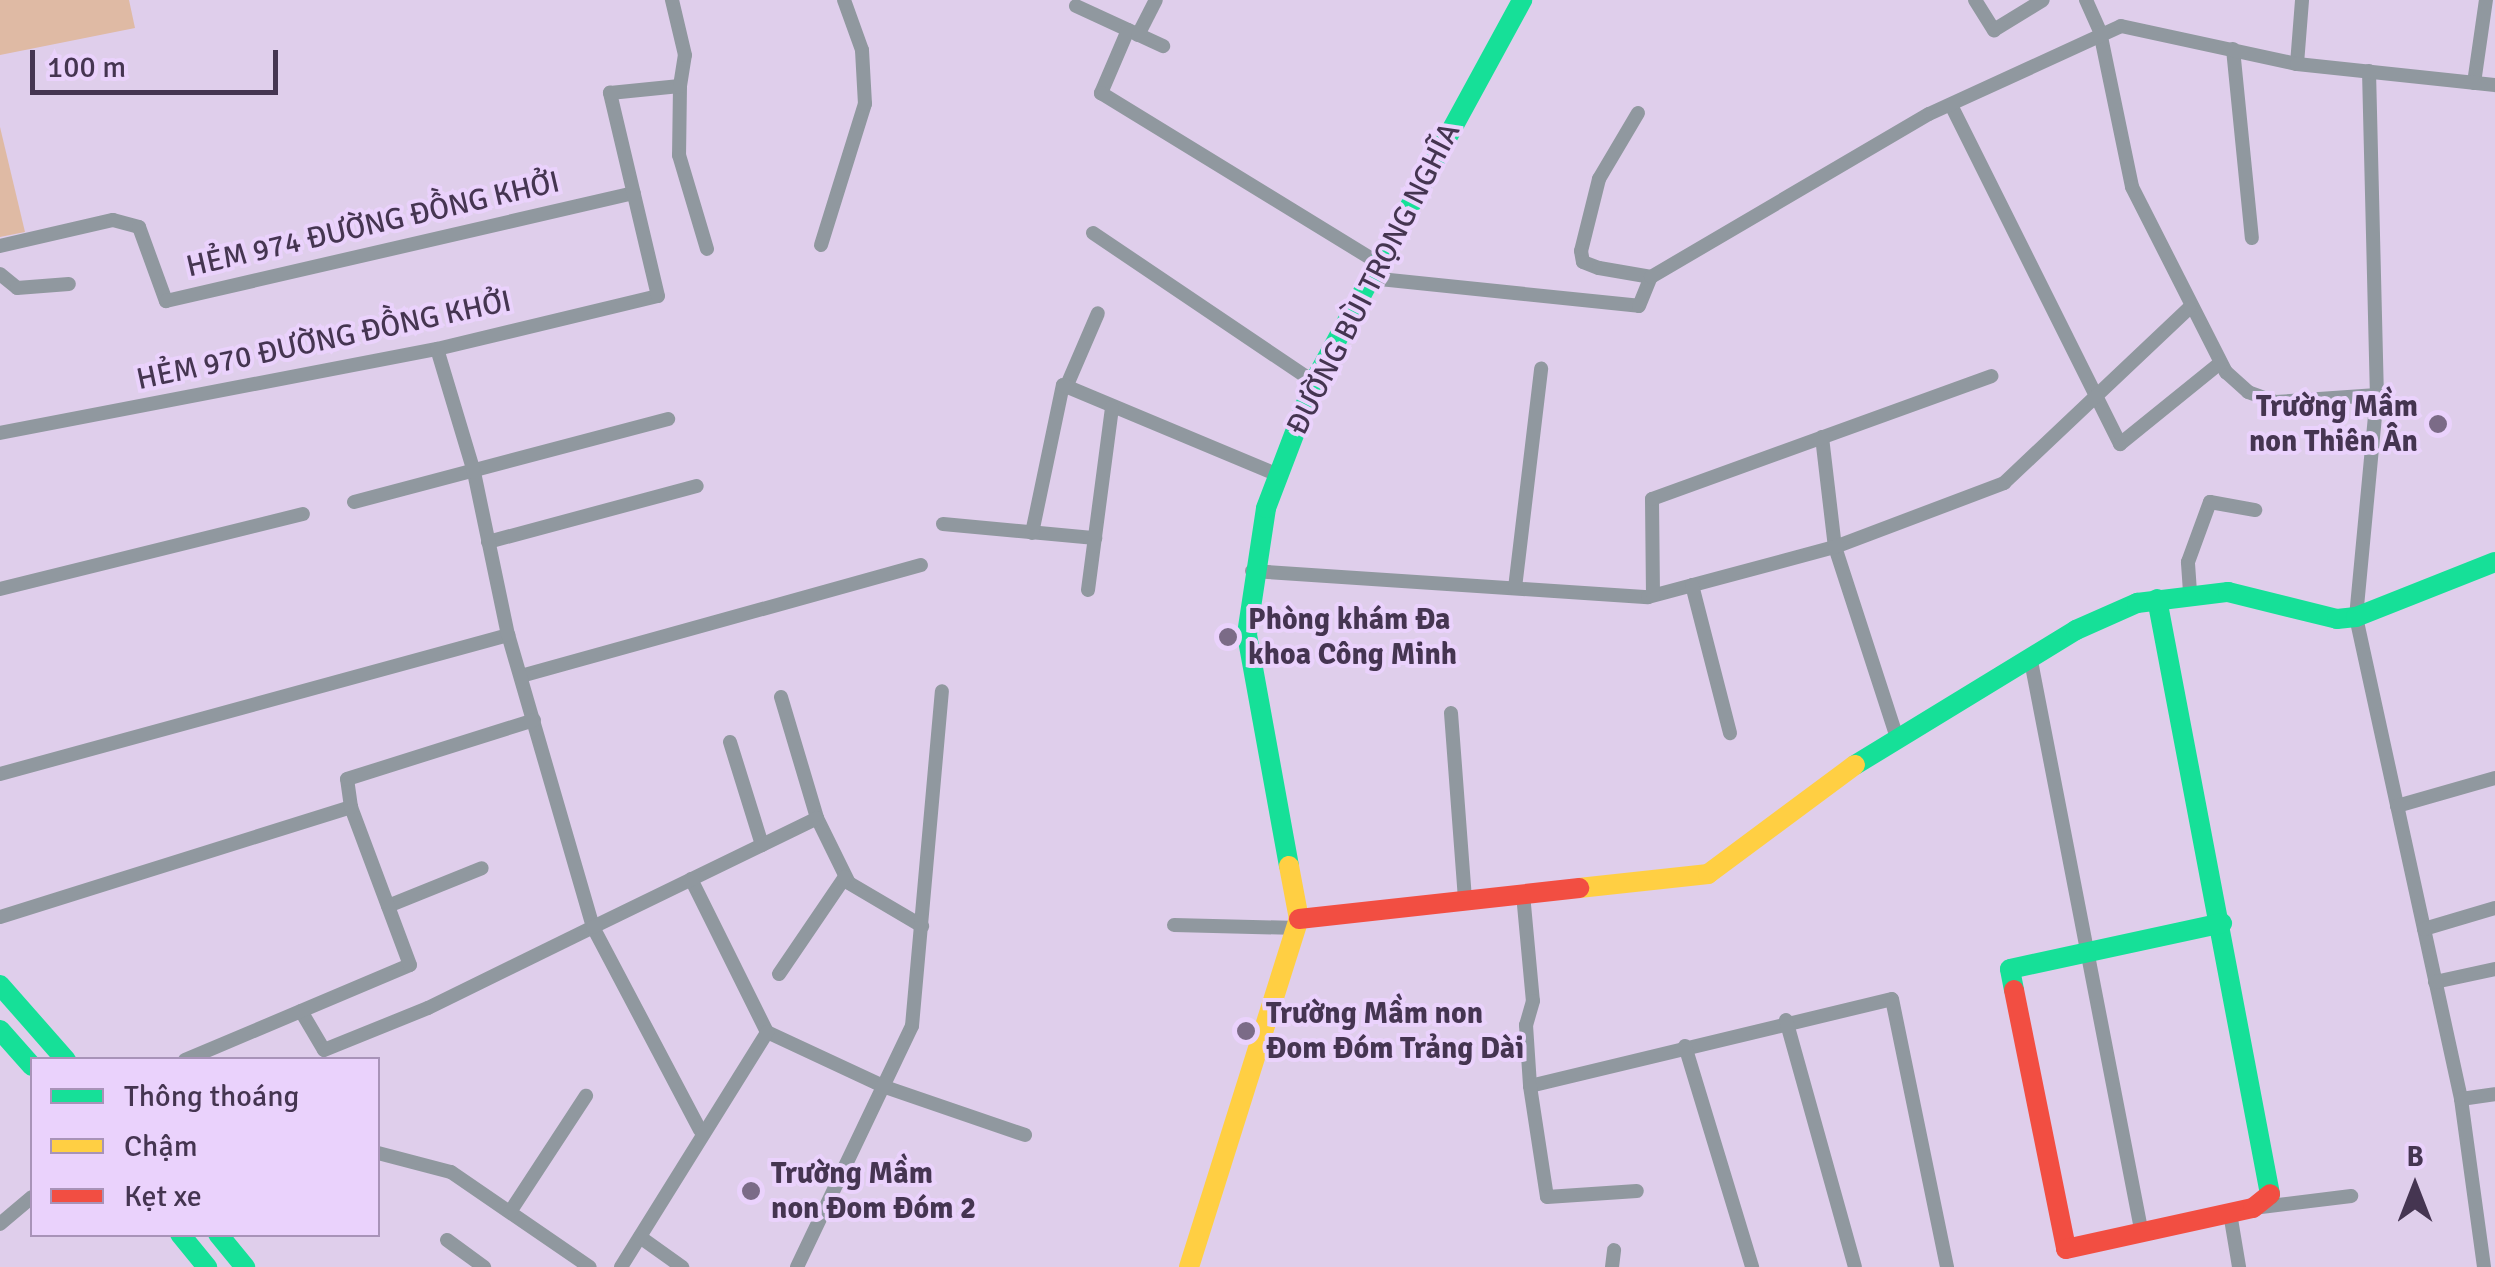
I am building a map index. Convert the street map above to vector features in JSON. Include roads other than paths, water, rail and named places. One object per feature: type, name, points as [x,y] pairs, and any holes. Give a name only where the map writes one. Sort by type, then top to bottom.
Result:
[{"type":"street","points":[[672,0],[685,54],[680,86],[679,155],[706,249]]},
{"type":"street","points":[[821,245],[866,104],[862,50],[844,0]]},
{"type":"street","points":[[1156,0],[1101,93],[1374,271],[1635,307],[1651,278],[1951,105],[2100,32],[2121,26],[2153,29],[2297,64],[2495,85]]},
{"type":"street","points":[[1975,0],[1994,30],[2044,0]]},
{"type":"street","points":[[2086,0],[2100,32],[2132,187],[2189,308],[2220,363],[2248,392],[2276,402],[2377,394]]},
{"type":"street","points":[[2297,64],[2302,0]]},
{"type":"street","points":[[2474,83],[2486,0]]},
{"type":"street","name":"ĐƯỜNG BÙI TRỌNG NGHĨA","points":[[1188,1267],[1298,923],[1248,634],[1252,572],[1276,474],[1314,382],[1516,3]]},
{"type":"street","points":[[1076,6],[1163,46]]},
{"type":"street","points":[[2233,48],[2252,238]]},
{"type":"street","points":[[2369,71],[2369,268],[2377,394],[2356,617],[2461,1099],[2484,1267]]},
{"type":"street","points":[[634,193],[610,94],[680,86]]},
{"type":"street","points":[[1951,105],[2091,396],[2126,444],[2220,363]]},
{"type":"street","points":[[1638,112],[1599,179],[1581,251],[1583,262],[1651,278]]},
{"type":"street","name":"HẺM 974 ĐƯỜNG ĐỒNG KHỞI","points":[[0,246],[114,220],[138,228],[166,301],[634,193]]},
{"type":"street","name":"HẺM 970 ĐƯỜNG ĐỒNG KHỞI","points":[[0,433],[436,349],[658,296],[634,193]]},
{"type":"street","points":[[1093,232],[1314,382]]},
{"type":"street","points":[[0,274],[18,288],[70,284]]},
{"type":"street","points":[[1252,572],[1652,595],[1835,547],[2004,484],[2091,396],[2189,308]]},
{"type":"street","points":[[1067,385],[1098,313]]},
{"type":"street","points":[[436,349],[474,472],[508,635],[593,928],[700,1130]]},
{"type":"street","points":[[1515,588],[1541,368]]},
{"type":"street","points":[[1652,595],[1652,499],[1991,376]]},
{"type":"street","points":[[1032,532],[1060,387],[1067,385],[1112,408],[1276,474]]},
{"type":"street","points":[[1088,590],[1112,408]]},
{"type":"street","points":[[354,502],[668,419]]},
{"type":"street","points":[[1822,436],[1835,547],[1897,738]]},
{"type":"street","points":[[488,542],[697,486]]},
{"type":"street","points":[[2190,592],[2188,562],[2210,502],[2255,510]]},
{"type":"street","points":[[0,589],[304,514]]},
{"type":"street","points":[[943,524],[1094,538]]},
{"type":"street","points":[[1174,925],[1298,923],[1465,898],[1708,874],[1817,788],[2076,630],[2157,599],[2190,592],[2228,592],[2337,619],[2356,617],[2495,562]]},
{"type":"street","points":[[522,676],[921,565]]},
{"type":"street","points":[[1692,585],[1730,732]]},
{"type":"street","points":[[2157,599],[2222,923],[2270,1194],[2253,1208]]},
{"type":"street","points":[[0,774],[508,635]]},
{"type":"street","points":[[2030,661],[2142,1234]]},
{"type":"street","points":[[797,1267],[841,1164],[885,1087],[912,1026],[942,691]]},
{"type":"street","points":[[781,697],[816,818],[845,877],[922,926]]},
{"type":"street","points":[[1451,712],[1465,898]]},
{"type":"street","points":[[191,1057],[410,965],[346,790],[355,772],[534,720]]},
{"type":"street","points":[[730,742],[762,845]]},
{"type":"street","points":[[2397,806],[2495,778]]},
{"type":"street","points":[[0,917],[351,807]]},
{"type":"street","points":[[301,1011],[324,1050],[428,1008],[816,818]]},
{"type":"street","points":[[388,906],[482,868]]},
{"type":"street","points":[[779,974],[845,877]]},
{"type":"street","points":[[692,879],[766,1032],[885,1087],[1025,1135]]},
{"type":"street","points":[[1523,894],[1532,1001],[1526,1024],[1530,1086],[1546,1196],[1637,1191]]},
{"type":"street","points":[[2424,929],[2495,908]]},
{"type":"street","points":[[2222,923],[2010,969],[2061,1244],[2073,1250],[2253,1208],[2351,1196]]},
{"type":"street","points":[[2435,982],[2495,969]]},
{"type":"street","points":[[0,985],[63,1057]]},
{"type":"street","points":[[1530,1086],[1885,998],[1894,1002],[1947,1267]]},
{"type":"street","points":[[1786,1020],[1855,1267]]},
{"type":"street","points":[[0,1030],[30,1064]]},
{"type":"street","points":[[622,1267],[700,1130],[766,1032]]},
{"type":"street","points":[[1686,1046],[1752,1267]]},
{"type":"street","points":[[2461,1099],[2495,1094]]},
{"type":"street","points":[[510,1212],[586,1096]]},
{"type":"street","points":[[380,1154],[451,1172],[590,1267]]},
{"type":"street","points":[[0,1224],[30,1199]]},
{"type":"street","points":[[2230,1213],[2239,1267]]},
{"type":"street","points":[[640,1236],[682,1267]]},
{"type":"street","points":[[183,1237],[208,1267]]},
{"type":"street","points":[[221,1237],[246,1267]]},
{"type":"street","points":[[447,1240],[484,1267]]},
{"type":"street","points":[[1612,1267],[1614,1250]]},
{"type":"place","name":"Trường Mầm non Thiên Ân","points":[[2438,424]]},
{"type":"place","name":"Phòng khám Đa khoa Công Minh","points":[[1228,637]]},
{"type":"place","name":"Trường Mầm non Đom Đóm Trảng Dài","points":[[1246,1031]]},
{"type":"place","name":"Trường Mầm non Đom Đóm 2","points":[[751,1191]]}]
